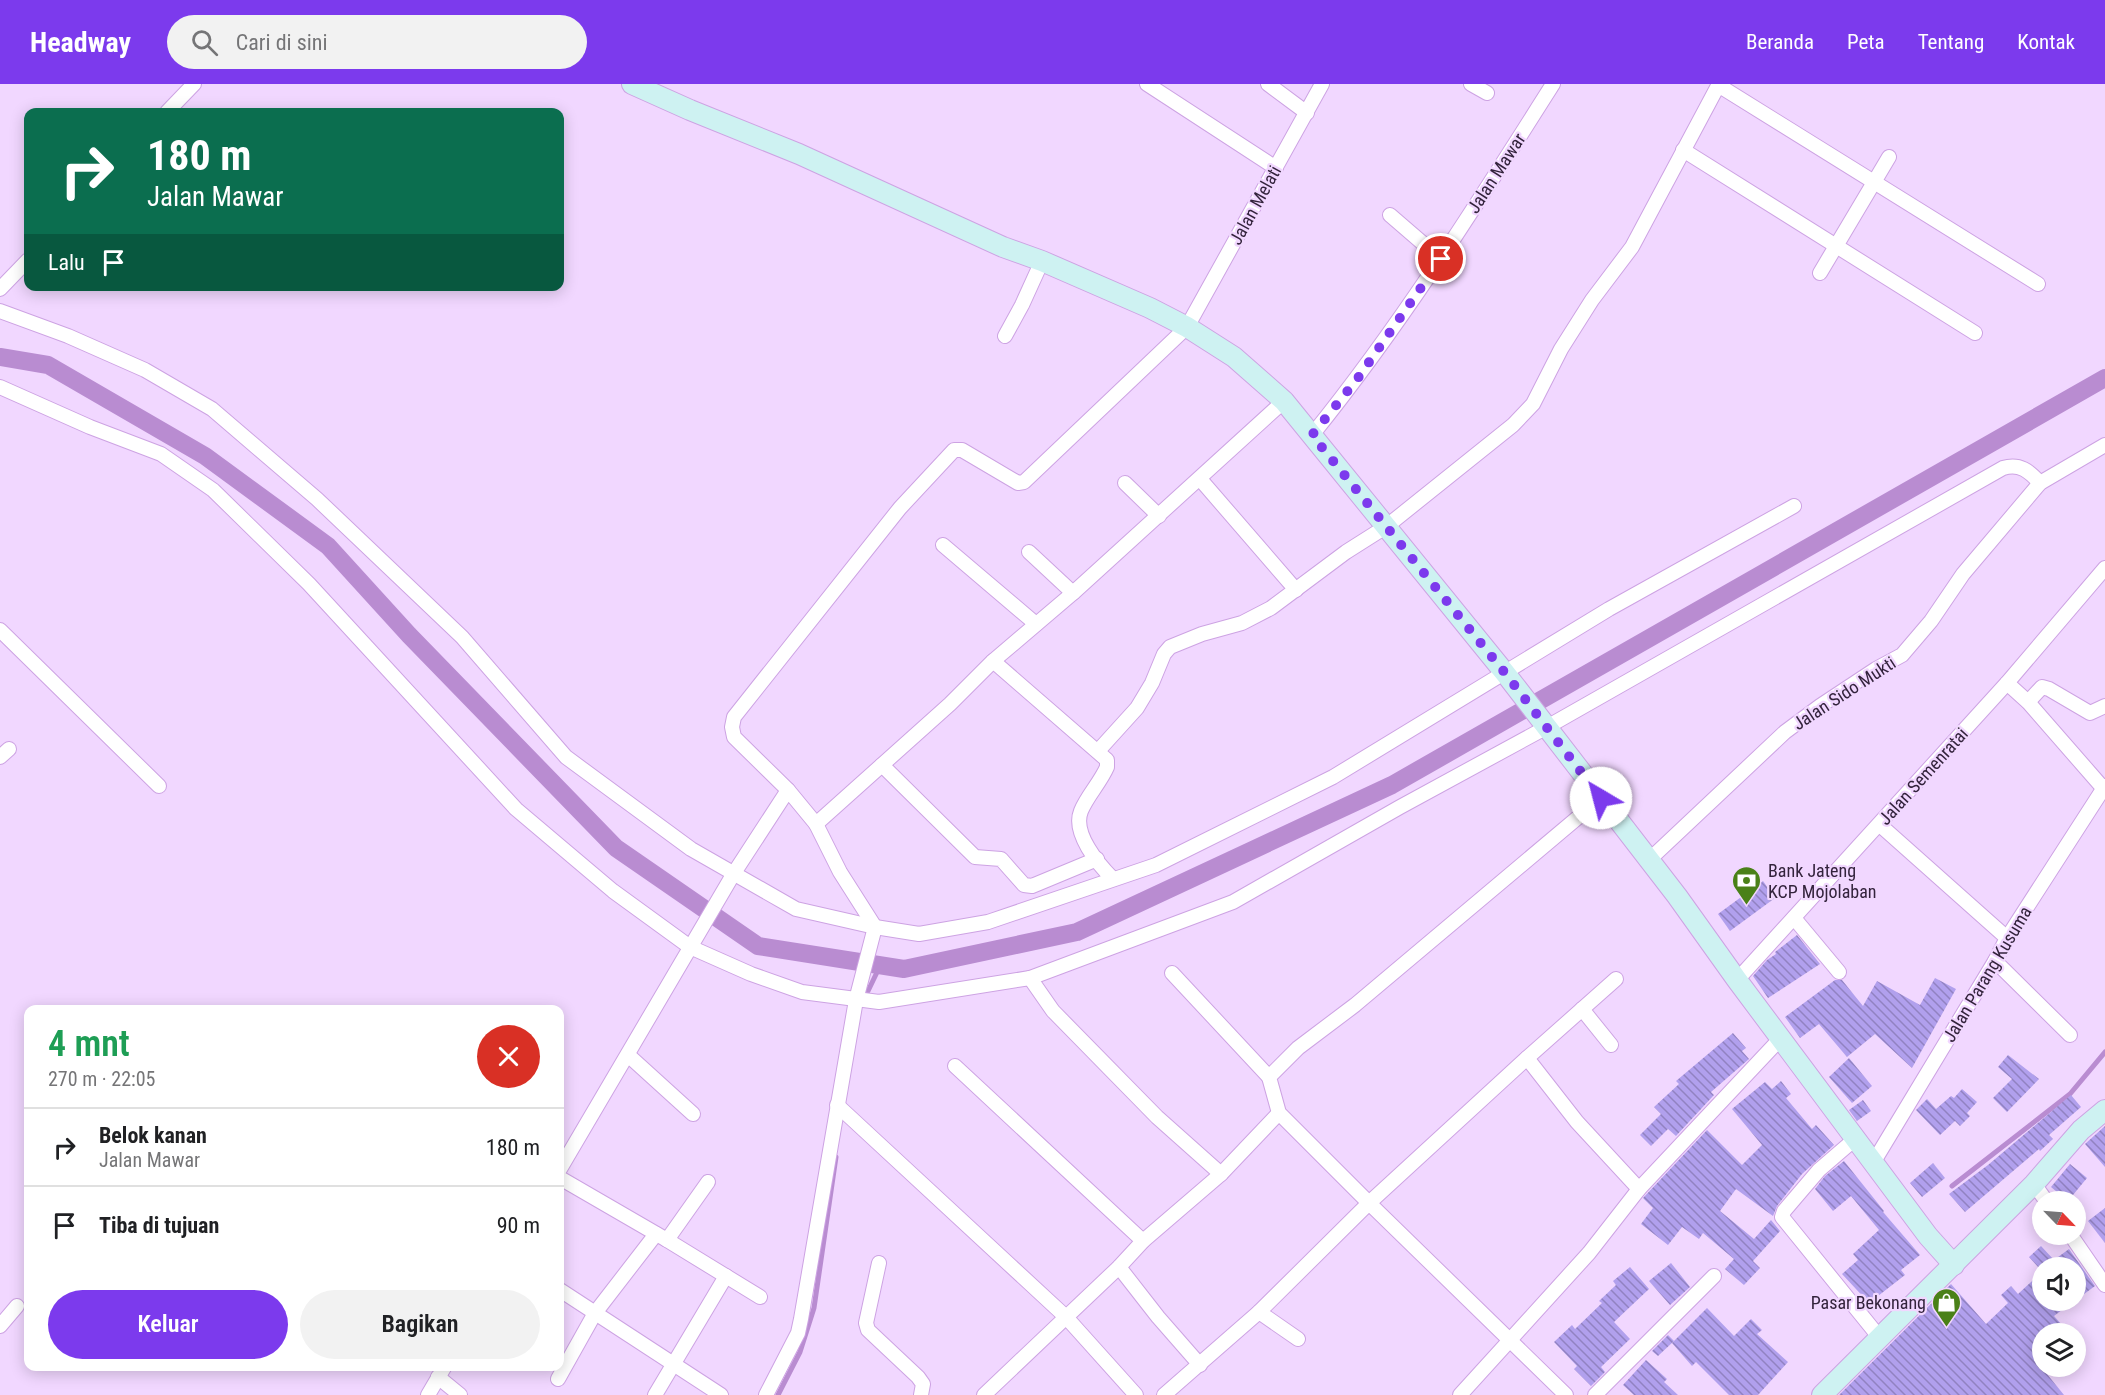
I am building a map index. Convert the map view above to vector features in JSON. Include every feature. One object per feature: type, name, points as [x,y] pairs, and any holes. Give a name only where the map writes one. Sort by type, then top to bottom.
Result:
[{"type":"main road","points":[[632,84],[799,154],[1004,247],[1150,308],[1187,327],[1234,357],[1284,401],[1508,676],[1649,860],[1928,1236],[1954,1265]]},
{"type":"main road","points":[[1825,1394],[2034,1184],[2081,1130],[2105,1110]]},
{"type":"street","points":[[171,108],[194,84]]},
{"type":"street","points":[[1147,84],[1276,168]]},
{"type":"street","points":[[1268,84],[1307,113]]},
{"type":"street","name":"Jalan Melati","points":[[788,790],[734,737],[732,727],[734,717],[900,508],[954,450],[959,449],[1018,483],[1024,482],[1187,327],[1322,84]]},
{"type":"street","points":[[1471,84],[1487,93]]},
{"type":"street","name":"Jalan Mawar","points":[[1312,435],[1358,378],[1441,259],[1553,84]]},
{"type":"street","points":[[1098,751],[1137,708],[1152,683],[1164,654],[1170,647],[1202,634],[1242,623],[1271,608],[1346,552],[1387,526],[1513,425],[1533,404],[1561,349],[1592,300],[1632,247],[1719,85],[2038,284]]},
{"type":"street","points":[[1683,150],[1975,333]]},
{"type":"street","points":[[1820,273],[1889,157]]},
{"type":"street","points":[[1390,215],[1441,259]]},
{"type":"street","points":[[1005,336],[1042,261]]},
{"type":"street","points":[[0,289],[24,264]]},
{"type":"street","points":[[0,311],[68,336],[145,370],[212,409],[317,499],[462,637],[566,757],[730,879],[796,909],[874,930],[919,933],[988,922],[1156,865],[1333,777],[1508,676],[1609,609],[1794,506]]},
{"type":"street","points":[[0,387],[90,427],[161,453],[213,490],[309,584],[516,809],[613,891],[692,943],[751,974],[802,992],[879,1002],[1030,978],[1233,902],[1400,807],[1542,720],[2003,468],[2021,467],[2040,483]]},
{"type":"street","points":[[816,824],[950,704],[993,661],[1073,593],[1284,401]]},
{"type":"street","name":"Jalan Sido Mukti","points":[[1649,860],[1785,732],[1876,669],[1902,655],[1931,621],[1963,574],[2040,483],[2105,445]]},
{"type":"street","points":[[1200,479],[1296,590]]},
{"type":"street","points":[[1125,483],[1159,516]]},
{"type":"street","points":[[943,545],[1036,624]]},
{"type":"street","points":[[1029,552],[1073,593]]},
{"type":"street","name":"Jalan Semenratai","points":[[1737,980],[2007,683],[2105,568]]},
{"type":"street","points":[[0,630],[159,786]]},
{"type":"street","points":[[993,661],[1107,760],[1107,767],[1080,813],[1079,825],[1083,841],[1113,879]]},
{"type":"street","points":[[2007,683],[2028,702],[2104,787]]},
{"type":"street","points":[[2028,702],[2042,687],[2090,713],[2105,706]]},
{"type":"street","points":[[882,765],[975,857],[1001,859],[1024,885],[1032,886],[1097,859]]},
{"type":"street","name":"Jalan Parang Kusuma","points":[[1873,1163],[2007,938],[2104,787]]},
{"type":"street","points":[[564,1162],[730,879],[788,790],[816,824],[840,872],[874,930],[857,998],[798,1333],[766,1395]]},
{"type":"street","points":[[1269,1077],[1298,1048],[1354,1005],[1601,798]]},
{"type":"street","points":[[1880,825],[2007,938]]},
{"type":"street","points":[[1794,918],[1839,972]]},
{"type":"street","points":[[1995,961],[2070,1035]]},
{"type":"street","points":[[1172,973],[1269,1077],[1279,1113],[1566,1395]]},
{"type":"street","points":[[1030,978],[1053,1011],[1157,1117],[1221,1174]]},
{"type":"street","points":[[1164,1395],[1259,1312],[1369,1203],[1616,978]]},
{"type":"street","points":[[1582,1009],[1611,1046]]},
{"type":"street","points":[[1460,1395],[1589,1253],[1639,1189],[1780,1039]]},
{"type":"street","points":[[628,1055],[693,1114]]},
{"type":"street","points":[[1527,1058],[1577,1122],[1639,1189]]},
{"type":"street","points":[[955,1066],[1143,1240]]},
{"type":"street","points":[[837,1105],[1066,1317],[1136,1395]]},
{"type":"street","points":[[984,1395],[1119,1267],[1143,1240],[1221,1174],[1279,1113]]},
{"type":"street","points":[[1855,1138],[1819,1170],[1782,1217],[1880,1338]]},
{"type":"street","points":[[564,1180],[760,1297]]},
{"type":"street","points":[[564,1368],[595,1313],[708,1182]]},
{"type":"street","points":[[2034,1184],[2039,1191]]},
{"type":"street","points":[[2078,1245],[2105,1285]]},
{"type":"street","points":[[879,1263],[866,1323],[868,1330],[918,1377],[923,1384],[921,1395]]},
{"type":"street","points":[[1119,1267],[1200,1365]]},
{"type":"street","points":[[655,1395],[726,1276]]},
{"type":"street","points":[[1595,1395],[1714,1276]]},
{"type":"street","points":[[564,1293],[721,1395]]},
{"type":"street","points":[[0,1326],[17,1306]]},
{"type":"street","points":[[1259,1312],[1298,1339]]},
{"type":"street","points":[[558,1379],[562,1371]]},
{"type":"street","points":[[428,1395],[441,1372],[460,1395]]},
{"type":"building","name":"Bank Jateng KCP Mojolaban","points":[[1763,881],[1775,898],[1730,931],[1718,914]]},
{"type":"building","points":[[1797,935],[1820,964],[1768,998],[1753,976],[1767,960],[1776,954],[1775,952]]},
{"type":"building","points":[[1935,978],[1956,989],[1912,1068],[1875,1034],[1847,1057],[1819,1024],[1800,1038],[1785,1017],[1835,980],[1842,980],[1863,1006],[1877,981],[1920,1005]]},
{"type":"building","points":[[1733,1033],[1746,1048],[1742,1051],[1749,1059],[1711,1092],[1714,1095],[1676,1136],[1668,1129],[1651,1146],[1640,1135],[1661,1114],[1654,1107],[1679,1084],[1676,1081]]},
{"type":"building","points":[[2008,1055],[2039,1079],[2007,1112],[1993,1098],[2012,1079],[1998,1067]]},
{"type":"building","points":[[1849,1058],[1872,1086],[1852,1103],[1829,1077]]},
{"type":"building","points":[[1781,1081],[1791,1094],[1786,1098],[1812,1129],[1816,1125],[1834,1145],[1802,1174],[1777,1206],[1773,1216],[1736,1189],[1720,1211],[1754,1239],[1771,1220],[1780,1231],[1753,1261],[1760,1268],[1744,1285],[1725,1269],[1734,1259],[1703,1233],[1699,1239],[1682,1227],[1668,1245],[1641,1224],[1653,1208],[1643,1198],[1707,1130],[1742,1165],[1762,1145],[1732,1109],[1765,1082],[1772,1089]]},
{"type":"building","points":[[1962,1089],[1977,1102],[1967,1113],[1970,1116],[1960,1126],[1955,1121],[1940,1135],[1916,1110],[1927,1099],[1936,1109],[1951,1096],[1954,1098]]},
{"type":"building","points":[[2071,1095],[2081,1107],[2049,1135],[2053,1139],[1965,1212],[1949,1194],[1988,1165]]},
{"type":"building","points":[[1863,1100],[1871,1111],[1857,1121],[1849,1110]]},
{"type":"building","points":[[2105,1126],[2105,1167],[2085,1144]]},
{"type":"building","points":[[1844,1161],[1920,1255],[1901,1270],[1905,1275],[1869,1303],[1842,1274],[1858,1260],[1853,1254],[1879,1230],[1851,1196],[1833,1211],[1815,1189],[1825,1176]]},
{"type":"building","points":[[1933,1163],[1945,1178],[1922,1197],[1910,1183]]},
{"type":"building","points":[[2070,1164],[2087,1178],[2076,1191],[2056,1191],[2051,1187]]},
{"type":"building","points":[[2105,1208],[2105,1243],[2088,1221]]},
{"type":"building","points":[[2041,1246],[2051,1257],[2032,1257],[2032,1260],[2029,1257]]},
{"type":"building","points":[[2069,1249],[2075,1257],[2058,1257]]},
{"type":"building","points":[[1671,1263],[1690,1287],[1670,1305],[1649,1281]]},
{"type":"building","points":[[1630,1267],[1649,1289],[1614,1322],[1630,1339],[1601,1367],[1605,1372],[1591,1386],[1574,1369],[1577,1366],[1554,1342],[1572,1325],[1575,1329],[1602,1303],[1599,1301],[1616,1285],[1613,1281]]},
{"type":"building","points":[[2086,1273],[2095,1286],[2086,1293]]},
{"type":"building","name":"Pasar Bekonang","points":[[2032,1281],[2032,1311],[2061,1311],[2054,1316],[2060,1323],[2032,1323],[2032,1377],[2049,1377],[2064,1395],[1839,1395],[1951,1284],[1986,1324],[2008,1303],[2001,1295],[2011,1286],[2018,1294]]},
{"type":"building","points":[[1707,1308],[1734,1336],[1751,1319],[1762,1330],[1757,1334],[1788,1362],[1758,1395],[1729,1395],[1696,1362],[1692,1366],[1672,1343]]},
{"type":"building","points":[[1668,1335],[1674,1341],[1658,1356],[1652,1351]]},
{"type":"building","points":[[1646,1360],[1667,1379],[1664,1382],[1678,1395],[1634,1395],[1623,1385]]},
{"type":"waterway","points":[[0,357],[48,365],[205,456],[328,546],[409,635],[616,848],[758,946],[904,969],[1077,932],[1392,785],[2105,378]]},
{"type":"waterway","points":[[868,991],[880,966]]},
{"type":"waterway","points":[[1952,1186],[2070,1094],[2105,1052]]},
{"type":"waterway","points":[[778,1395],[800,1352],[814,1308],[836,1157]]},
{"type":"place","name":"Bank Jateng KCP Mojolaban","points":[[1747,906]]},
{"type":"place","name":"Pasar Bekonang","points":[[1947,1328]]},
{"type":"route","points":[[1441,259],[1358,378],[1312,435],[1505,673],[1601,798]]}]
